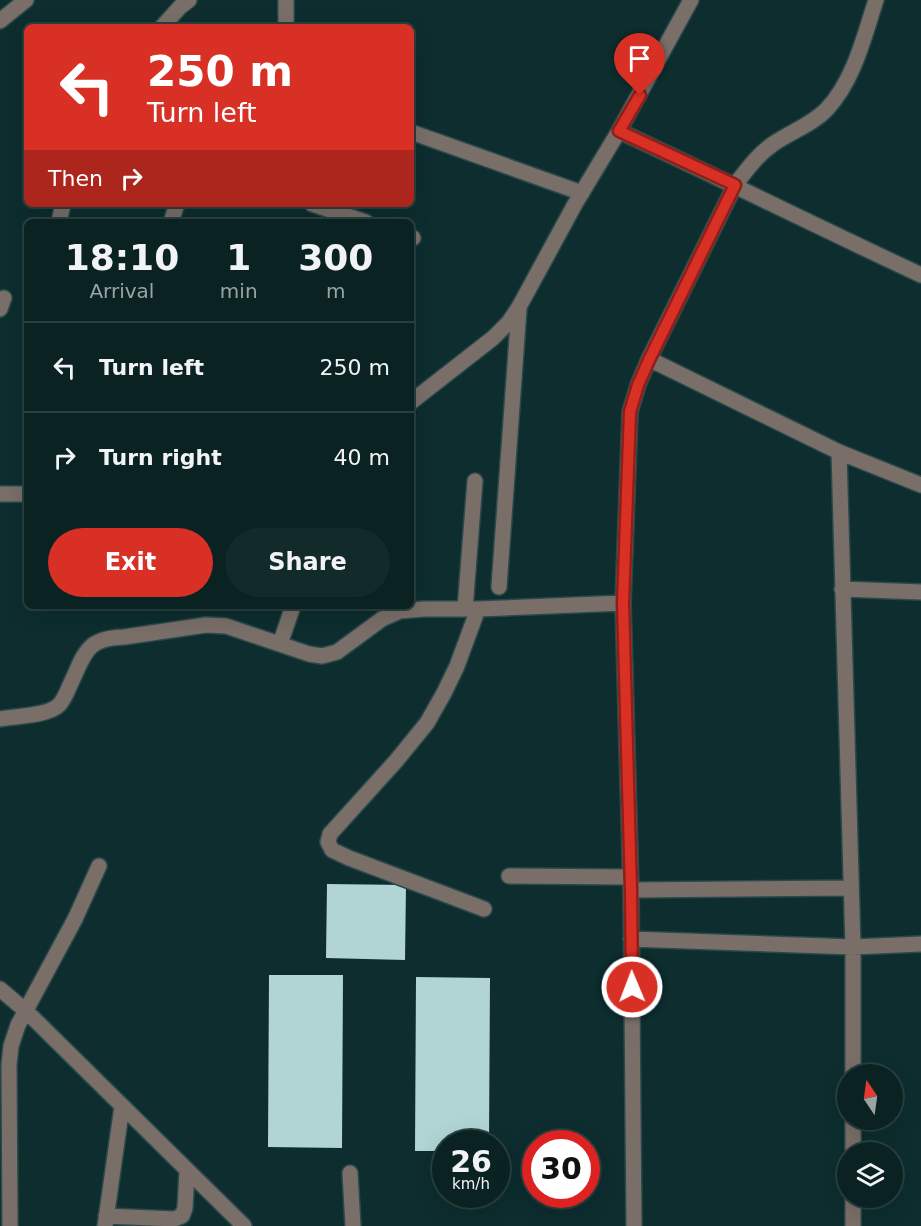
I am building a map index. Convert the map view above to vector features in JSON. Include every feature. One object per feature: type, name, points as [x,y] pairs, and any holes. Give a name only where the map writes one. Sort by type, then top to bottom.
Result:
[{"type":"street","points":[[0,21],[26,0]]},
{"type":"street","points":[[165,24],[189,0]]},
{"type":"street","points":[[286,0],[286,24]]},
{"type":"street","points":[[414,400],[493,338],[509,322],[691,0]]},
{"type":"street","points":[[634,1226],[631,939],[623,603],[630,412],[649,360],[735,185],[753,162],[772,145],[803,128],[826,110],[842,91],[855,63],[876,0]]},
{"type":"street","points":[[619,131],[921,275]]},
{"type":"street","points":[[414,133],[582,193]]},
{"type":"street","points":[[321,207],[357,219]]},
{"type":"street","points":[[499,587],[519,307]]},
{"type":"street","points":[[649,360],[839,452],[921,484]]},
{"type":"street","points":[[839,452],[853,947],[853,1064]]},
{"type":"street","points":[[475,481],[472,609],[457,666],[427,723],[407,749],[330,834],[328,842],[332,850],[349,858],[484,909]]},
{"type":"street","points":[[0,495],[24,494]]},
{"type":"street","points":[[842,589],[921,592]]},
{"type":"street","points":[[0,719],[47,712],[58,706],[67,694],[86,652],[98,641],[112,638],[206,625],[226,626],[309,654],[322,656],[337,652],[382,619],[400,611],[623,603]]},
{"type":"street","points":[[280,644],[293,609]]},
{"type":"street","points":[[10,1226],[9,1065],[11,1046],[18,1025],[75,919],[99,866]]},
{"type":"street","points":[[509,876],[630,883],[851,888]]},
{"type":"street","points":[[631,939],[853,947],[921,944]]},
{"type":"street","points":[[0,989],[26,1011],[244,1226]]},
{"type":"street","points":[[122,1106],[105,1221],[174,1219],[182,1215],[185,1208],[187,1171]]},
{"type":"street","points":[[350,1173],[353,1226]]},
{"type":"street","points":[[853,1208],[853,1226]]},
{"type":"building","points":[[327,884],[406,885],[405,960],[326,958]]},
{"type":"building","points":[[269,975],[343,975],[342,1148],[268,1147]]},
{"type":"building","points":[[416,977],[490,978],[489,1130],[432,1130],[432,1151],[415,1151]]},
{"type":"route","points":[[632,987],[623,603],[630,412],[649,360],[735,185],[619,131],[640,95]]}]
